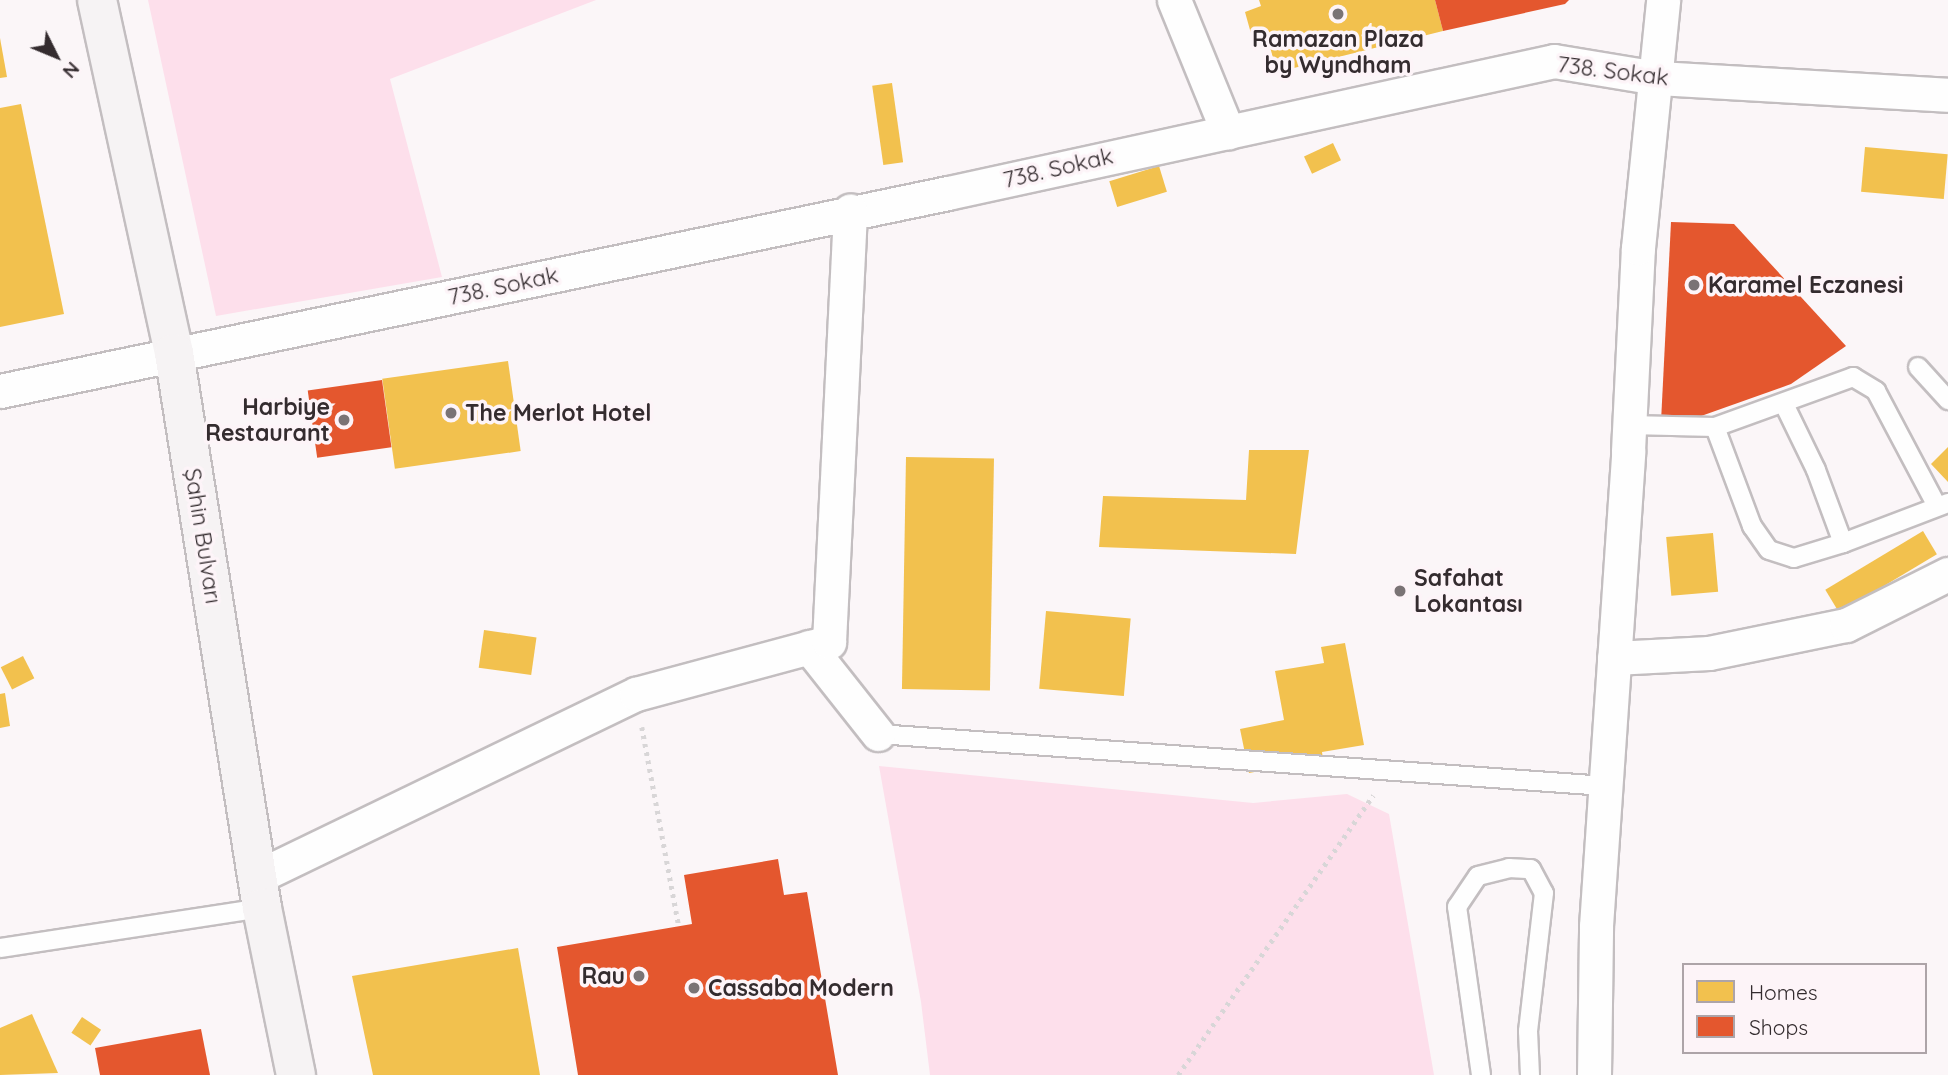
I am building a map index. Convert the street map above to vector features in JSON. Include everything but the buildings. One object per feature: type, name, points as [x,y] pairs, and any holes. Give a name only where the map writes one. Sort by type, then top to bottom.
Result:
[{"type":"street","name":"Şahin Bulvarı","points":[[97,0],[174,353],[259,893],[296,1075]]},
{"type":"street","points":[[1174,0],[1228,131]]},
{"type":"street","points":[[1594,1075],[1596,926],[1615,658],[1638,248],[1663,0]]},
{"type":"street","name":"738. Sokak","points":[[0,391],[850,211],[948,193],[1554,61],[1657,78],[1948,95]]},
{"type":"street","points":[[259,893],[636,694],[829,642],[850,211]]},
{"type":"street","points":[[1615,658],[1709,653],[1846,625],[1948,574]]},
{"type":"street","points":[[809,647],[878,734]]},
{"type":"lane","points":[[1918,367],[1948,400]]},
{"type":"lane","points":[[1629,425],[1715,427],[1853,377],[1876,391],[1942,504],[1843,543],[1794,558],[1769,550],[1752,526],[1715,427]]},
{"type":"lane","points":[[1784,404],[1816,470],[1843,543]]},
{"type":"lane","points":[[878,734],[1606,786]]},
{"type":"lane","points":[[1480,1075],[1457,907],[1478,876],[1509,868],[1531,869],[1544,893],[1528,1031],[1530,1075]]},
{"type":"lane","points":[[0,948],[259,893]]},
{"type":"path","points":[[636,694],[679,926]]},
{"type":"path","points":[[1178,1075],[1389,771]]},
{"type":"shaded area","points":[[148,0],[596,0],[390,79],[442,277],[216,316]]},
{"type":"shaded area","points":[[879,766],[1253,803],[1347,794],[1389,814],[1434,1075],[930,1075],[921,1002]]},
{"type":"place","name":"Ramazan Plaza by Wyndham","points":[[1338,14]]},
{"type":"place","name":"Karamel Eczanesi","points":[[1694,285]]},
{"type":"place","name":"The Merlot Hotel","points":[[451,413]]},
{"type":"place","name":"Harbiye Restaurant","points":[[344,420]]},
{"type":"place","name":"Safahat Lokantası","points":[[1400,591]]},
{"type":"place","name":"Rau","points":[[639,976]]},
{"type":"place","name":"Cassaba Modern","points":[[694,988]]}]
